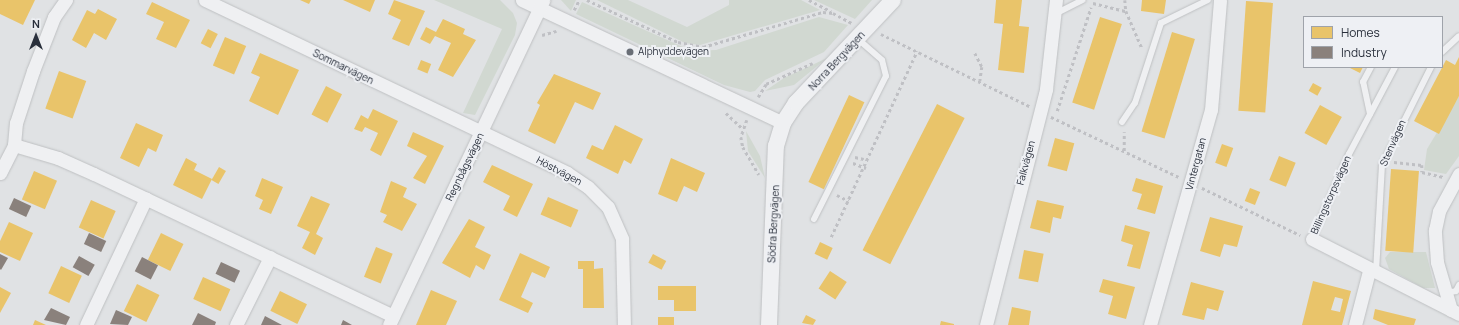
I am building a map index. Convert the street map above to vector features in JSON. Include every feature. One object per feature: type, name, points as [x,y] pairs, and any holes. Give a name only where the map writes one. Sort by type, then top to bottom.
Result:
[{"type":"street","points":[[0,173],[14,145],[16,123],[33,71],[54,17],[66,0]]},
{"type":"street","name":"Sommarvägen","points":[[205,0],[481,133]]},
{"type":"street","points":[[522,0],[540,4],[783,123]]},
{"type":"street","name":"Norra Bergvägen","points":[[783,123],[796,103],[853,34],[893,0]]},
{"type":"street","name":"Falkvägen","points":[[986,325],[1040,112],[1056,0]]},
{"type":"street","name":"Vintergatan","points":[[1150,325],[1211,110],[1220,0]]},
{"type":"street","name":"Regnbågsvägen","points":[[391,320],[481,133],[540,4]]},
{"type":"street","name":"Södra Bergvägen","points":[[769,325],[776,146],[783,123]]},
{"type":"street","name":"Höstvägen","points":[[481,133],[567,173],[588,186],[608,207],[622,239],[624,325]]},
{"type":"street","points":[[14,145],[58,158],[146,198],[270,256],[391,320]]},
{"type":"street","points":[[1455,312],[1445,292],[1434,246],[1435,230],[1439,211],[1459,174]]},
{"type":"street","points":[[86,325],[146,198]]},
{"type":"street","name":"Billingstorpsvägen","points":[[1312,239],[1372,272],[1455,312]]},
{"type":"street","points":[[236,325],[270,256]]},
{"type":"street","points":[[1354,325],[1372,272]]},
{"type":"lane","points":[[1055,14],[1083,0]]},
{"type":"lane","points":[[1122,122],[1135,103],[1161,23],[1208,0]]},
{"type":"lane","points":[[814,219],[886,76],[882,60],[853,34]]},
{"type":"lane","points":[[1443,51],[1459,36]]},
{"type":"lane","points":[[1370,114],[1364,82],[1371,68]]},
{"type":"lane","name":"Billingstorpsvägen","points":[[1312,239],[1370,114],[1394,68]]},
{"type":"lane","name":"Stenvägen","points":[[1372,272],[1382,165],[1430,68]]},
{"type":"lane","points":[[1445,292],[1456,291],[1459,285]]},
{"type":"path","points":[[573,12],[579,0]]},
{"type":"path","points":[[587,0],[678,42],[702,47],[815,14],[833,12]]},
{"type":"path","points":[[809,0],[854,24]]},
{"type":"path","points":[[1125,0],[1126,11],[1148,61]]},
{"type":"path","points":[[1057,111],[1092,3],[1126,11]]},
{"type":"path","points":[[853,34],[854,24],[859,19]]},
{"type":"path","points":[[539,36],[564,32]]},
{"type":"path","points":[[882,34],[980,81],[1040,112],[1312,239]]},
{"type":"path","points":[[831,237],[917,51]]},
{"type":"path","points":[[975,53],[982,67],[980,81]]},
{"type":"path","points":[[761,91],[773,80],[819,60]]},
{"type":"path","points":[[1065,66],[1071,68]]},
{"type":"path","points":[[720,108],[743,129]]},
{"type":"path","points":[[1122,122],[1126,139],[1124,151]]},
{"type":"path","points":[[1389,162],[1422,165],[1422,172],[1445,178]]},
{"type":"shaded area","points":[[434,0],[500,0],[513,13],[517,23],[515,35],[475,115],[463,113],[502,29]]},
{"type":"shaded area","points":[[561,0],[576,0],[571,11]]},
{"type":"shaded area","points":[[597,0],[628,0],[687,27],[729,5],[729,0],[801,0],[820,10],[700,45],[685,43]]},
{"type":"shaded area","points":[[814,0],[872,0],[855,19]]},
{"type":"shaded area","points":[[582,2],[692,51],[716,50],[819,17],[848,25],[824,52],[765,80],[755,91],[750,92],[724,85],[576,14]]},
{"type":"shaded area","points":[[827,58],[794,85],[765,91],[784,78]]},
{"type":"shaded area","points":[[1459,96],[1459,156],[1446,174],[1424,170],[1427,149]]},
{"type":"shaded area","points":[[746,131],[760,156],[765,178],[748,151]]},
{"type":"shaded area","points":[[1390,252],[1426,252],[1435,288],[1423,288],[1389,269],[1385,258]]},
{"type":"building: Homes","points":[[0,0],[35,0],[23,25],[0,14]]},
{"type":"building: Homes","points":[[300,0],[311,0],[309,4]]},
{"type":"building: Homes","points":[[343,0],[375,0],[370,12]]},
{"type":"building: Homes","points":[[394,0],[425,11],[409,46],[392,39],[401,20],[388,14]]},
{"type":"building: Homes","points":[[996,0],[1022,0],[1019,26],[1029,27],[1024,73],[998,70],[1003,24],[994,23]]},
{"type":"building: Homes","points":[[1142,0],[1166,0],[1164,14],[1141,11]]},
{"type":"building: Homes","points":[[1246,1],[1273,3],[1265,113],[1238,111]]},
{"type":"building: Homes","points":[[152,2],[190,20],[176,48],[156,39],[164,22],[146,14]]},
{"type":"building: Homes","points":[[98,9],[117,19],[106,40],[94,33],[86,48],[72,40],[87,10],[95,14]]},
{"type":"building: Homes","points":[[1100,17],[1122,24],[1094,110],[1072,103]]},
{"type":"building: Homes","points":[[443,19],[465,29],[463,34],[476,40],[453,77],[438,70],[451,43],[435,36],[430,44],[420,39],[426,27],[436,32]]},
{"type":"building: Homes","points":[[208,29],[218,34],[211,48],[201,43]]},
{"type":"building: Homes","points":[[1172,32],[1195,39],[1165,138],[1142,131]]},
{"type":"building: Homes","points":[[225,37],[246,46],[234,75],[213,66]]},
{"type":"building: Homes","points":[[260,53],[299,70],[278,115],[249,101],[260,77],[251,73]]},
{"type":"building: Homes","points":[[1459,57],[1459,96],[1439,134],[1414,121],[1446,60],[1455,65]]},
{"type":"building: Homes","points":[[421,60],[431,64],[427,73],[417,69]]},
{"type":"building: Homes","points":[[1350,68],[1362,68],[1360,73]]},
{"type":"building: Homes","points":[[59,71],[86,81],[73,119],[45,109]]},
{"type":"building: Homes","points":[[554,74],[601,93],[593,110],[575,102],[555,144],[528,131],[540,105],[537,103]]},
{"type":"building: Homes","points":[[1313,83],[1322,88],[1317,96],[1309,91]]},
{"type":"building: Homes","points":[[326,86],[342,94],[328,123],[311,115]]},
{"type":"building: Homes","points":[[849,95],[864,102],[824,189],[808,182]]},
{"type":"building: Homes","points":[[937,104],[965,118],[890,264],[863,250]]},
{"type":"building: Homes","points":[[1320,105],[1342,117],[1326,145],[1304,133]]},
{"type":"building: Homes","points":[[373,109],[398,121],[381,156],[370,150],[378,133],[365,127],[362,132],[354,129],[361,115],[368,119]]},
{"type":"building: Homes","points":[[136,123],[163,135],[156,152],[148,148],[139,167],[120,158]]},
{"type":"building: Homes","points":[[615,125],[643,139],[631,164],[624,160],[618,174],[586,158],[592,145],[603,150]]},
{"type":"building: Homes","points":[[413,132],[444,146],[425,184],[413,178],[427,156],[407,146]]},
{"type":"building: Homes","points":[[1055,138],[1074,143],[1067,171],[1047,166]]},
{"type":"building: Homes","points":[[1222,144],[1233,148],[1226,167],[1215,163]]},
{"type":"building: Homes","points":[[1279,156],[1296,163],[1286,187],[1269,180]]},
{"type":"building: Homes","points":[[186,158],[197,164],[194,170],[212,179],[202,199],[173,185]]},
{"type":"building: Homes","points":[[671,158],[705,173],[697,192],[684,186],[677,202],[658,194]]},
{"type":"building: Homes","points":[[492,165],[533,184],[517,217],[503,210],[510,196],[483,182]]},
{"type":"building: Homes","points":[[219,167],[226,171],[218,184],[212,180]]},
{"type":"building: Homes","points":[[1391,169],[1419,171],[1413,253],[1385,251]]},
{"type":"building: Homes","points":[[34,171],[57,181],[45,209],[22,200]]},
{"type":"building: Homes","points":[[262,178],[283,187],[271,214],[259,209],[263,200],[255,196]]},
{"type":"building: Homes","points":[[1136,178],[1163,186],[1155,214],[1137,209],[1142,194],[1132,191]]},
{"type":"building: Homes","points":[[391,181],[407,188],[403,197],[417,204],[402,231],[383,222],[387,215],[380,212]]},
{"type":"building: Homes","points":[[1250,188],[1260,192],[1255,205],[1245,201]]},
{"type":"building: Homes","points":[[311,196],[330,204],[316,234],[323,238],[315,255],[302,248],[310,232],[297,226]]},
{"type":"building: Homes","points":[[548,197],[578,210],[571,227],[541,214]]},
{"type":"building: Homes","points":[[91,200],[116,211],[103,238],[79,227]]},
{"type":"building: Homes","points":[[1037,200],[1064,206],[1061,219],[1053,217],[1050,233],[1030,228]]},
{"type":"building: Homes","points":[[1210,217],[1243,226],[1237,247],[1224,244],[1220,257],[1200,251]]},
{"type":"building: Homes","points":[[469,219],[485,227],[475,247],[491,255],[484,270],[476,265],[470,278],[442,263]]},
{"type":"building: Homes","points":[[9,222],[33,233],[20,261],[0,252],[0,241]]},
{"type":"building: Homes","points":[[1125,225],[1150,232],[1140,269],[1127,266],[1133,245],[1121,241]]},
{"type":"building: Homes","points":[[161,233],[183,244],[170,271],[148,260]]},
{"type":"building: Homes","points":[[820,242],[833,248],[827,260],[815,254]]},
{"type":"building: Homes","points":[[376,247],[393,254],[381,283],[364,277]]},
{"type":"building: Homes","points":[[1024,250],[1044,254],[1038,282],[1018,278]]},
{"type":"building: Homes","points":[[520,253],[550,267],[545,278],[532,272],[521,297],[533,303],[528,313],[499,300]]},
{"type":"building: Homes","points":[[653,254],[666,261],[662,270],[648,263]]},
{"type":"building: Homes","points":[[578,261],[594,261],[594,269],[603,268],[604,308],[583,308],[583,269],[578,269]]},
{"type":"building: Homes","points":[[61,266],[82,276],[69,303],[48,293]]},
{"type":"building: Homes","points":[[830,271],[847,282],[835,300],[819,289]]},
{"type":"building: Homes","points":[[203,277],[230,289],[221,311],[193,299]]},
{"type":"building: Homes","points":[[1103,279],[1135,287],[1126,319],[1108,314],[1113,296],[1099,292]]},
{"type":"building: Homes","points":[[1313,281],[1351,291],[1342,325],[1302,325]],"holes":[[[1335,297],[1343,299],[1340,312],[1331,310]]]},
{"type":"building: Homes","points":[[1191,282],[1224,291],[1218,311],[1207,308],[1204,320],[1182,315]]},
{"type":"building: Homes","points":[[137,284],[159,295],[146,322],[124,311]]},
{"type":"building: Homes","points":[[658,286],[696,286],[696,311],[674,311],[674,300],[658,300]]},
{"type":"building: Homes","points":[[0,287],[11,293],[0,313]]},
{"type":"building: Homes","points":[[431,290],[457,301],[446,325],[416,325]]},
{"type":"building: Homes","points":[[280,291],[307,304],[297,324],[270,311]]},
{"type":"building: Homes","points":[[1012,307],[1031,311],[1029,325],[1008,325]]},
{"type":"building: Homes","points":[[1375,309],[1416,319],[1414,325],[1388,325],[1373,319]]},
{"type":"building: Homes","points":[[806,315],[816,320],[813,325],[802,323]]},
{"type":"building: Homes","points":[[658,317],[674,317],[674,325],[658,325]]},
{"type":"building: Homes","points":[[35,320],[46,325],[33,325]]},
{"type":"building: Homes","points":[[941,321],[954,324],[954,325],[940,325]]},
{"type":"building: Industry","points":[[14,198],[31,206],[26,217],[9,209]]},
{"type":"building: Industry","points":[[89,233],[106,241],[101,252],[84,244]]},
{"type":"building: Industry","points":[[0,254],[8,258],[1,270],[0,269]]},
{"type":"building: Industry","points":[[79,256],[95,265],[88,276],[73,267]]},
{"type":"building: Industry","points":[[142,257],[158,265],[151,279],[135,271]]},
{"type":"building: Industry","points":[[221,262],[240,271],[235,283],[216,274]]},
{"type":"building: Industry","points":[[51,308],[70,317],[66,325],[44,320]]},
{"type":"building: Industry","points":[[116,310],[132,317],[128,325],[110,324]]},
{"type":"building: Industry","points":[[198,313],[216,322],[215,325],[192,325]]},
{"type":"building: Industry","points":[[265,316],[282,325],[261,325]]},
{"type":"building: Industry","points":[[343,320],[352,325],[341,325]]},
{"type":"place","name":"Alphyddevägen","points":[[630,52]]}]
